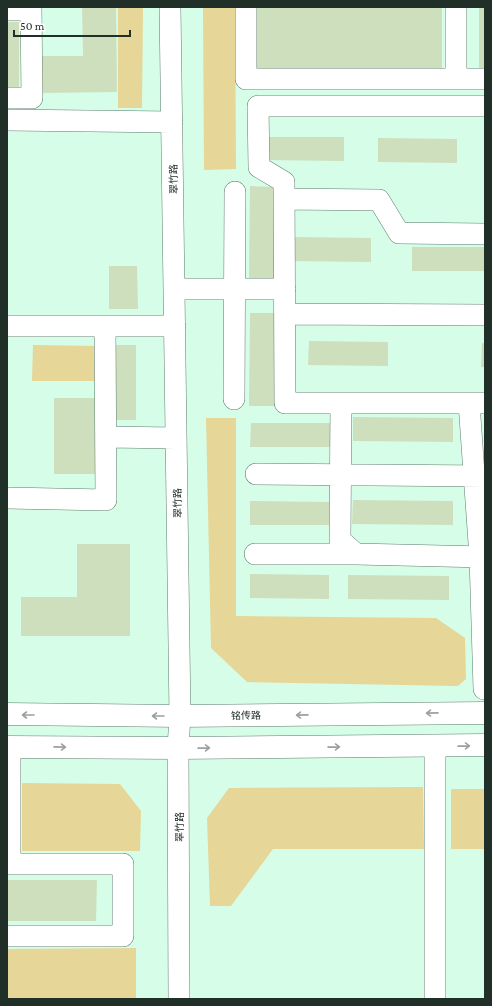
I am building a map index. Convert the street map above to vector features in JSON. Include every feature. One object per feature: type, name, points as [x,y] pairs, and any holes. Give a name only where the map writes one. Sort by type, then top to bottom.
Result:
[{"type":"main road","name":"铭传路","points":[[7,714],[180,716],[485,712]]},
{"type":"main road","points":[[9,747],[178,748],[485,745]]},
{"type":"street","name":"翠竹路","points":[[170,7],[180,716],[178,748],[179,999]]},
{"type":"street","points":[[246,7],[246,78],[485,79]]},
{"type":"street","points":[[456,7],[456,79]]},
{"type":"street","points":[[7,10],[31,8],[32,98],[7,98]]},
{"type":"street","points":[[463,713],[485,690],[483,557],[477,403],[285,403],[284,182],[259,167],[258,106],[485,106]]},
{"type":"street","points":[[7,120],[172,122]]},
{"type":"street","points":[[234,399],[235,192]]},
{"type":"street","points":[[284,199],[379,200],[400,233],[485,234]]},
{"type":"street","points":[[174,289],[285,289]]},
{"type":"street","points":[[285,314],[485,315]]},
{"type":"street","points":[[7,326],[175,326]]},
{"type":"street","points":[[7,498],[106,500],[105,326]]},
{"type":"street","points":[[341,403],[340,540],[356,554]]},
{"type":"street","points":[[106,436],[176,438]]},
{"type":"street","points":[[256,474],[480,475]]},
{"type":"street","points":[[255,554],[356,554],[483,557]]},
{"type":"street","points":[[435,746],[435,999]]},
{"type":"street","points":[[7,936],[123,936],[123,864],[9,864],[9,747]]},
{"type":"shaded area","points":[[118,7],[143,7],[142,108],[118,108]]},
{"type":"shaded area","points":[[203,7],[235,7],[236,169],[204,170]]},
{"type":"shaded area","points":[[33,345],[100,346],[99,381],[32,381]]},
{"type":"shaded area","points":[[206,418],[236,418],[236,616],[436,618],[465,638],[466,679],[458,686],[247,682],[211,648]]},
{"type":"shaded area","points":[[22,783],[120,784],[141,811],[140,851],[22,851]]},
{"type":"shaded area","points":[[423,787],[424,849],[273,849],[231,906],[210,906],[207,818],[229,788]]},
{"type":"shaded area","points":[[451,789],[485,789],[485,849],[451,849]]},
{"type":"shaded area","points":[[136,948],[136,999],[7,999],[7,949]]},
{"type":"building","points":[[82,7],[116,7],[117,92],[42,93],[42,56],[83,56]]},
{"type":"building","points":[[257,7],[442,7],[442,72],[257,72]]},
{"type":"building","points":[[479,7],[485,7],[485,72],[479,72]]},
{"type":"building","points":[[7,22],[19,22],[19,92],[7,92]]},
{"type":"building","points":[[265,137],[344,137],[344,161],[264,160]]},
{"type":"building","points":[[378,138],[457,139],[457,163],[378,162]]},
{"type":"building","points":[[250,186],[276,187],[275,280],[249,279]]},
{"type":"building","points":[[292,237],[371,238],[371,262],[292,261]]},
{"type":"building","points":[[412,247],[485,247],[485,271],[412,271]]},
{"type":"building","points":[[109,266],[137,266],[138,309],[109,309]]},
{"type":"building","points":[[250,313],[276,313],[275,406],[249,406]]},
{"type":"building","points":[[309,341],[388,342],[388,366],[308,365]]},
{"type":"building","points":[[482,343],[485,343],[485,367],[481,367]]},
{"type":"building","points":[[114,345],[136,345],[136,420],[114,420]]},
{"type":"building","points":[[54,398],[95,398],[95,474],[54,474]]},
{"type":"building","points":[[353,417],[453,418],[453,442],[353,441]]},
{"type":"building","points":[[251,423],[330,423],[330,447],[250,447]]},
{"type":"building","points":[[353,500],[453,501],[453,525],[352,524]]},
{"type":"building","points":[[250,501],[329,502],[329,525],[250,525]]},
{"type":"building","points":[[77,544],[130,544],[130,636],[21,636],[21,597],[77,597]]},
{"type":"building","points":[[250,574],[329,575],[329,599],[250,598]]},
{"type":"building","points":[[348,575],[449,576],[449,600],[348,599]]},
{"type":"building","points":[[7,880],[97,880],[96,921],[7,921]]}]
